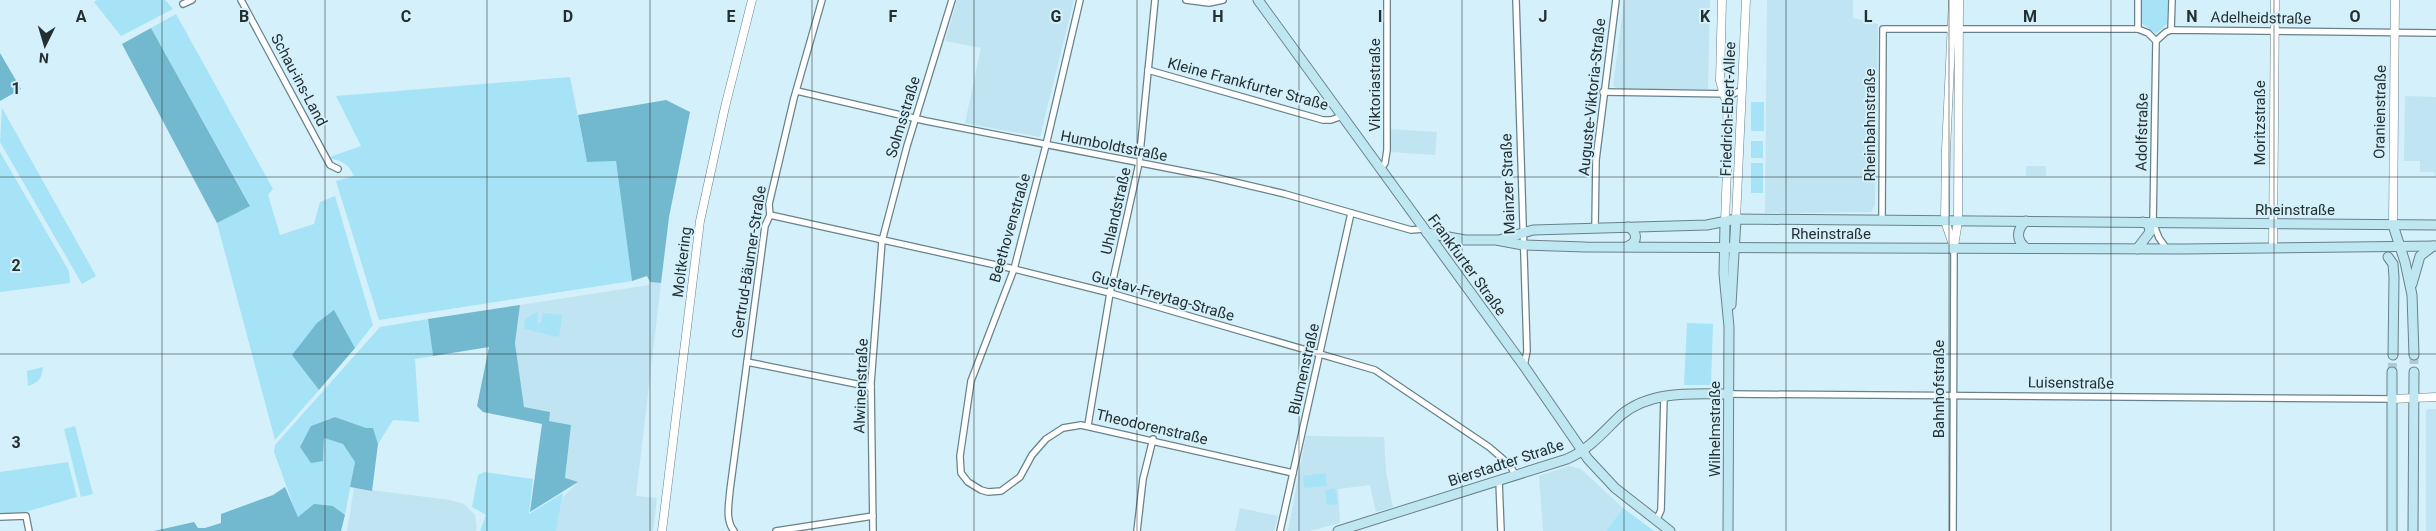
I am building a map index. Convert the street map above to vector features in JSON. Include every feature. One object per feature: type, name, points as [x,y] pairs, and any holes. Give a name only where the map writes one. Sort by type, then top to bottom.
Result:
[{"type":"main road","name":"Frankfurter Straße","points":[[1258,0],[1524,366],[1582,451],[1602,476],[1670,531]]},
{"type":"main road","name":"Rheinstraße","points":[[1496,240],[1522,232],[1707,225],[1736,219],[2436,225]]},
{"type":"main road","name":"Wilhelmstraße","points":[[1729,327],[1736,219]]},
{"type":"main road","points":[[2026,221],[2020,228],[2018,235],[2020,243],[2026,248]]},
{"type":"main road","name":"Wilhelmstraße","points":[[1725,222],[1724,247],[1729,327],[1728,531]]},
{"type":"main road","points":[[2136,249],[2150,232],[2149,225],[2143,222]]},
{"type":"main road","points":[[2393,225],[2411,289],[2414,355]]},
{"type":"main road","points":[[1628,227],[1634,232],[1636,237],[1634,242],[1628,246]]},
{"type":"main road","points":[[1426,231],[1465,240]]},
{"type":"main road","name":"Rheinstraße","points":[[1465,240],[1496,240],[1523,245],[1724,247],[2167,249],[2434,246]]},
{"type":"main road","points":[[1437,246],[1465,240]]},
{"type":"main road","points":[[2411,289],[2420,256],[2434,246]]},
{"type":"main road","points":[[2370,247],[2407,270]]},
{"type":"main road","points":[[2388,257],[2393,264],[2394,277],[2393,355]]},
{"type":"main road","points":[[2392,372],[2392,531]]},
{"type":"main road","points":[[2413,531],[2414,372]]},
{"type":"main road","name":"Bierstadter Straße","points":[[1338,531],[1360,528],[1567,459],[1582,451],[1628,410],[1644,402],[1664,396],[1680,394],[1729,394]]},
{"type":"street","points":[[183,4],[192,0]]},
{"type":"street","name":"Schau-ins-Land","points":[[241,0],[330,165],[338,169]]},
{"type":"street","name":"Moltkering","points":[[662,531],[700,221],[725,107],[752,0]]},
{"type":"street","name":"Gertrud-Bäumer-Straße","points":[[734,531],[729,523],[728,515],[765,226],[770,215],[769,204],[822,0]]},
{"type":"street","name":"Solmsstraße","points":[[882,241],[915,118],[952,0]]},
{"type":"street","name":"Beethovenstraße","points":[[1002,491],[988,492],[968,482],[961,473],[960,456],[974,370],[1014,269],[1046,146],[1080,0]]},
{"type":"street","name":"Uhlandstraße","points":[[1088,425],[1110,293],[1139,163],[1155,0]]},
{"type":"street","points":[[1186,0],[1209,3],[1223,0]]},
{"type":"street","name":"Viktoriastraße","points":[[1381,169],[1385,163],[1387,150],[1387,0]]},
{"type":"street","name":"Mainzer Straße","points":[[1516,0],[1527,351],[1524,366]]},
{"type":"street","name":"Auguste-Viktoria-Straße","points":[[1595,228],[1596,160],[1616,0]]},
{"type":"street","name":"Friedrich-Ebert-Allee","points":[[1722,0],[1720,74],[1727,111],[1728,143],[1725,222]]},
{"type":"street","name":"Friedrich-Ebert-Allee","points":[[1736,219],[1746,0]]},
{"type":"street","name":"Bahnhofstraße","points":[[1953,0],[1945,221],[1954,248]]},
{"type":"street","name":"Bahnhofstraße","points":[[1953,531],[1954,248],[1958,221],[1959,0]]},
{"type":"street","points":[[2138,0],[2138,29]]},
{"type":"street","points":[[1951,30],[2138,29],[2148,33],[2156,41],[2171,30],[2172,0]]},
{"type":"street","name":"Moritzstraße","points":[[2273,247],[2275,0]]},
{"type":"street","name":"Oranienstraße","points":[[2393,225],[2395,0]]},
{"type":"street","name":"Rheinbahnstraße","points":[[1882,220],[1884,29],[1951,30]]},
{"type":"street","name":"Adelheidstraße","points":[[2171,30],[2436,33]]},
{"type":"street","name":"Adolfstraße","points":[[2153,223],[2156,41]]},
{"type":"street","name":"Kleine Frankfurter Straße","points":[[1148,70],[1323,120],[1332,120],[1342,116]]},
{"type":"street","points":[[1603,92],[1736,94],[1742,90]]},
{"type":"street","name":"Humboldtstraße","points":[[797,91],[1046,146],[1267,190],[1412,230],[1426,231]]},
{"type":"street","name":"Blumenstraße","points":[[1280,531],[1351,213]]},
{"type":"street","name":"Gustav-Freytag-Straße","points":[[770,215],[1014,269],[1110,293],[1375,370],[1489,447],[1510,465],[1515,475]]},
{"type":"street","points":[[2153,223],[2159,238],[2167,249]]},
{"type":"street","name":"Alwinenstraße","points":[[873,531],[871,387],[882,241]]},
{"type":"street","points":[[747,362],[871,387]]},
{"type":"street","name":"Luisenstraße","points":[[1729,394],[2393,399],[2436,397]]},
{"type":"street","points":[[1656,521],[1662,510],[1664,396]]},
{"type":"street","name":"Theodorenstraße","points":[[1002,491],[1020,477],[1037,448],[1055,432],[1074,425],[1088,425],[1153,439],[1293,473]]},
{"type":"street","points":[[1137,531],[1142,486],[1153,439]]},
{"type":"street","points":[[1499,481],[1501,531]]},
{"type":"street","points":[[0,517],[26,516],[28,531]]},
{"type":"street","points":[[776,531],[873,516]]},
{"type":"shaded area","points":[[97,0],[165,0],[173,9],[121,36],[94,2]]},
{"type":"shaded area","points":[[957,0],[1074,0],[1040,137],[965,123],[981,48],[945,41]]},
{"type":"shaded area","points":[[1624,0],[1710,0],[1708,89],[1618,89],[1613,86]]},
{"type":"shaded area","points":[[1767,0],[1853,0],[1853,18],[1878,24],[1875,205],[1871,212],[1765,213]]},
{"type":"shaded area","points":[[2140,0],[2168,0],[2167,24],[2156,34],[2140,22]]},
{"type":"shaded area","points":[[176,14],[273,189],[268,195],[280,235],[314,224],[320,202],[335,196],[373,325],[355,348],[334,311],[292,355],[319,390],[275,440],[217,223],[250,205],[151,28]]},
{"type":"shaded area","points":[[151,28],[250,206],[217,223],[122,44]]},
{"type":"shaded area","points":[[0,53],[21,89],[0,101]]},
{"type":"shaded area","points":[[570,77],[587,162],[616,161],[632,281],[379,320],[336,181],[354,176],[344,163],[327,158],[361,146],[336,96]]},
{"type":"shaded area","points":[[2405,96],[2436,97],[2436,178],[2434,172],[2420,172],[2420,161],[2404,161]]},
{"type":"shaded area","points":[[666,100],[690,112],[669,217],[661,283],[650,282],[647,276],[632,281],[616,161],[587,162],[578,115]]},
{"type":"shaded area","points":[[1751,102],[1764,102],[1764,131],[1751,131]]},
{"type":"shaded area","points":[[2,108],[96,276],[82,284],[0,142]]},
{"type":"shaded area","points":[[1391,129],[1437,132],[1435,155],[1390,152]]},
{"type":"shaded area","points":[[1751,141],[1763,141],[1763,158],[1751,158]]},
{"type":"shaded area","points":[[0,152],[69,271],[70,283],[0,292]]},
{"type":"shaded area","points":[[1751,163],[1763,163],[1763,193],[1751,193]]},
{"type":"shaded area","points":[[2026,166],[2046,166],[2046,176],[2026,176]]},
{"type":"shaded area","points":[[650,282],[661,283],[636,496],[657,498],[653,531],[556,531],[562,498],[578,482],[565,479],[571,425],[549,421],[549,412],[524,407],[515,343],[520,305],[649,285]]},
{"type":"shaded area","points":[[520,305],[515,343],[524,407],[550,412],[549,421],[571,425],[565,478],[578,482],[530,512],[542,424],[483,412],[477,406],[489,347],[433,356],[428,319]]},
{"type":"shaded area","points":[[334,310],[355,348],[319,390],[292,355],[317,323]]},
{"type":"shaded area","points":[[538,311],[537,323],[541,323],[543,313],[562,315],[559,337],[524,329],[525,319]]},
{"type":"shaded area","points":[[428,319],[433,356],[415,359],[419,422],[393,420],[378,444],[373,428],[366,428],[335,417],[311,426],[323,461],[324,438],[343,444],[355,462],[345,515],[333,506],[298,518],[274,452],[275,445],[380,327]]},
{"type":"shaded area","points":[[1687,323],[1713,324],[1711,385],[1684,385]]},
{"type":"shaded area","points":[[43,367],[39,379],[28,386],[27,371]]},
{"type":"shaded area","points":[[2428,409],[2436,409],[2436,531],[2426,531],[2426,411]]},
{"type":"shaded area","points":[[335,417],[366,428],[373,428],[378,444],[372,491],[350,487],[355,462],[343,444],[324,438],[323,461],[311,463],[300,447],[311,426]]},
{"type":"shaded area","points":[[75,426],[93,494],[81,497],[64,429]]},
{"type":"shaded area","points":[[1306,436],[1384,437],[1386,472],[1393,507],[1376,512],[1370,485],[1338,489],[1340,523],[1309,531],[1288,531]]},
{"type":"shaded area","points":[[68,462],[77,497],[25,512],[0,514],[0,472]]},
{"type":"shaded area","points":[[1569,466],[1581,469],[1623,508],[1606,531],[1543,531],[1539,476]]},
{"type":"shaded area","points":[[484,472],[533,479],[529,514],[563,493],[556,531],[480,531],[486,515],[472,507],[478,475]]},
{"type":"shaded area","points":[[1326,473],[1327,486],[1304,488],[1303,476]]},
{"type":"shaded area","points":[[285,487],[298,517],[314,504],[333,506],[345,515],[341,531],[154,531],[194,522],[198,528],[221,523],[221,514],[273,495]]},
{"type":"shaded area","points":[[354,488],[450,500],[464,504],[475,515],[477,529],[475,531],[347,531]]},
{"type":"shaded area","points":[[1335,488],[1338,504],[1327,505],[1325,490]]},
{"type":"shaded area","points":[[1240,508],[1278,516],[1274,531],[1235,531]]},
{"type":"shaded area","points":[[1623,508],[1654,531],[1606,531]]},
{"type":"tunnel","points":[[2392,372],[2393,355]]},
{"type":"tunnel","points":[[2414,355],[2414,372]]}]
